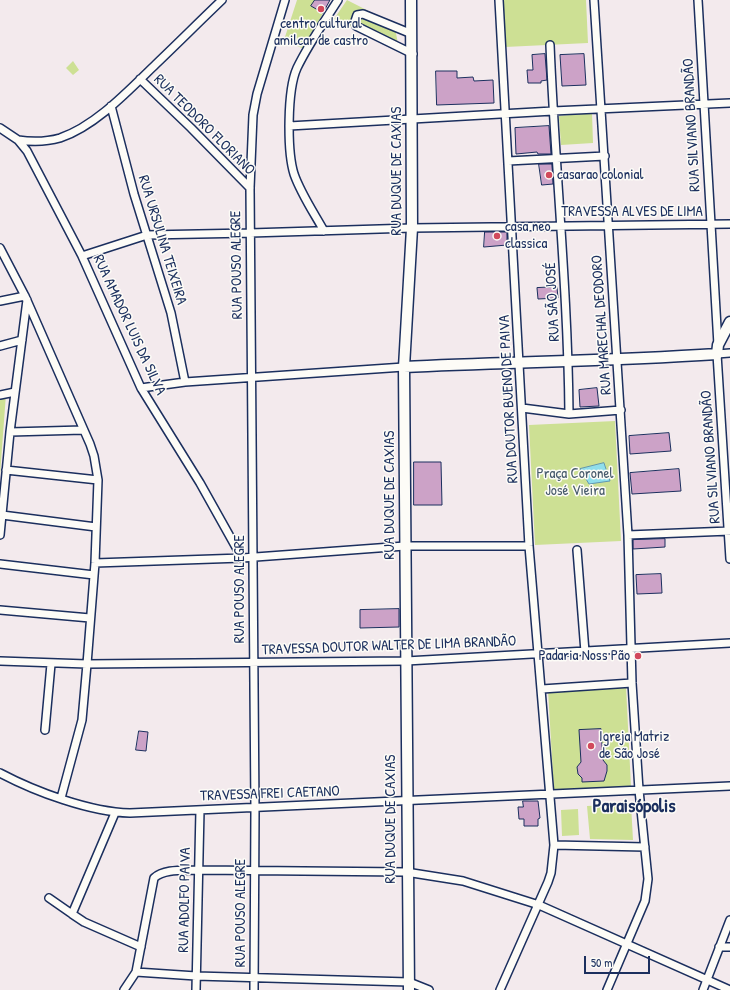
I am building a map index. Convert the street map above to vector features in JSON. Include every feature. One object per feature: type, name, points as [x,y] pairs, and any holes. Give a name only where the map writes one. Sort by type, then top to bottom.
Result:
[{"type":"street","points":[[18,140],[38,142],[60,138],[78,130],[111,106],[222,0]]},
{"type":"street","name":"RUA POUSO ALEGRE","points":[[254,990],[255,809],[250,188],[253,115],[257,94],[285,0]]},
{"type":"street","points":[[324,232],[294,175],[289,126],[293,84],[296,70],[338,0]]},
{"type":"street","name":"RUA DUQUE DE CAXIAS","points":[[409,986],[406,872],[406,546],[404,367],[412,228],[413,54],[411,0]]},
{"type":"street","name":"RUA DOUTOR BUENO DE PAIVA","points":[[499,0],[529,546],[540,654],[549,795],[554,845],[551,873],[539,904],[500,990]]},
{"type":"street","name":"RUA MARECHAL DEODORO","points":[[594,0],[628,535],[632,683],[639,790],[648,890],[645,901],[607,990]]},
{"type":"street","name":"RUA SILVIANO BRANDÃO","points":[[698,0],[730,559]]},
{"type":"street","points":[[412,34],[363,14],[357,15],[355,21],[356,26],[413,54]]},
{"type":"street","name":"RUA SÃO JOSÉ","points":[[550,45],[552,111],[562,225],[569,362],[569,414]]},
{"type":"street","name":"RUA TEODORO FLORIANO","points":[[140,79],[250,188]]},
{"type":"street","points":[[289,126],[505,115],[552,111],[730,103]]},
{"type":"street","name":"RUA URSULINA TEIXEIRA","points":[[111,106],[171,313],[185,382]]},
{"type":"street","name":"RUA AMADOR LUIS DA SILVA","points":[[0,128],[18,140],[27,151],[82,256],[141,388],[200,483],[242,558]]},
{"type":"street","points":[[508,161],[605,156]]},
{"type":"street","name":"TRAVESSA ALVES DE LIMA","points":[[82,256],[147,234],[250,234],[412,228],[562,225],[608,226],[730,224]]},
{"type":"street","points":[[0,250],[26,298],[83,430],[94,456],[98,480],[95,563],[82,720],[61,798]]},
{"type":"street","points":[[0,302],[26,298]]},
{"type":"street","points":[[0,535],[10,432],[26,298]]},
{"type":"street","points":[[718,349],[730,322]]},
{"type":"street","points":[[0,346],[22,340]]},
{"type":"street","points":[[141,388],[185,382],[404,367],[520,361],[569,362],[618,360],[718,349],[730,353]]},
{"type":"street","points":[[0,395],[15,392]]},
{"type":"street","points":[[522,408],[569,414],[621,410]]},
{"type":"street","points":[[10,432],[83,430]]},
{"type":"street","points":[[6,470],[98,480]]},
{"type":"street","points":[[2,515],[96,527]]},
{"type":"street","points":[[628,535],[729,531]]},
{"type":"street","points":[[95,563],[242,558],[406,546],[529,546]]},
{"type":"street","points":[[578,550],[585,652]]},
{"type":"street","points":[[0,564],[94,575]]},
{"type":"street","points":[[0,610],[90,618]]},
{"type":"street","name":"TRAVESSA DOUTOR WALTER DE LIMA BRANDÃO","points":[[0,661],[51,664],[87,664],[406,661],[730,643]]},
{"type":"street","points":[[45,730],[51,664]]},
{"type":"street","points":[[542,689],[632,683]]},
{"type":"street","name":"TRAVESSA FREI CAETANO","points":[[0,773],[37,790],[98,810],[115,813],[255,809],[639,790]]},
{"type":"street","points":[[639,790],[730,786]]},
{"type":"street","name":"RUA ADOLFO PAIVA","points":[[196,990],[200,870],[200,810]]},
{"type":"street","points":[[72,914],[115,813]]},
{"type":"street","points":[[554,845],[645,847]]},
{"type":"street","points":[[124,990],[136,972],[154,878],[160,873],[166,872],[200,870],[254,870],[406,872],[463,881],[539,904],[730,990]]},
{"type":"street","points":[[49,898],[84,922],[141,947]]},
{"type":"street","points":[[703,990],[730,920]]},
{"type":"street","points":[[719,947],[730,947]]},
{"type":"street","points":[[136,972],[409,986],[429,990]]},
{"type":"green space","points":[[297,0],[330,0],[304,49],[284,40]]},
{"type":"green space","points":[[347,0],[394,24],[399,48],[334,19]]},
{"type":"green space","points":[[503,0],[586,0],[588,43],[505,47]]},
{"type":"green space","points":[[73,61],[79,70],[73,75],[66,68]]},
{"type":"green space","points":[[592,113],[593,143],[561,145],[559,116]]},
{"type":"green space","points":[[6,394],[0,475],[0,396]]},
{"type":"green space","name":"Praça Coronel José Vieira","points":[[615,421],[621,541],[535,545],[529,425]]},
{"type":"green space","points":[[626,686],[631,787],[554,792],[548,690]]},
{"type":"green space","points":[[631,804],[633,840],[590,839],[587,806]]},
{"type":"green space","points":[[578,809],[579,835],[562,836],[561,810]]},
{"type":"water","points":[[604,463],[610,481],[589,484],[580,469]]},
{"type":"building","name":"centro cultural amilcar de castro","points":[[315,0],[330,0],[323,13],[311,6]]},
{"type":"building","points":[[545,54],[547,80],[541,81],[541,83],[528,83],[527,70],[533,70],[532,55]]},
{"type":"building","points":[[584,54],[586,85],[562,86],[560,55]]},
{"type":"building","points":[[436,71],[457,71],[457,78],[473,77],[474,81],[493,80],[494,103],[437,105]]},
{"type":"building","points":[[549,126],[551,154],[538,154],[537,152],[516,154],[515,128]]},
{"type":"building","name":"casarao colonial","points":[[539,164],[552,164],[553,184],[542,185]]},
{"type":"building","name":"casa neo classica","points":[[485,232],[507,232],[507,245],[484,247]]},
{"type":"building","points":[[557,287],[558,298],[538,299],[537,288]]},
{"type":"building","points":[[597,388],[599,406],[580,407],[579,390]]},
{"type":"building","points":[[669,433],[671,451],[630,454],[629,436]]},
{"type":"building","points":[[414,462],[441,462],[442,505],[414,505]]},
{"type":"building","points":[[679,469],[681,491],[632,494],[630,473]]},
{"type":"building","points":[[665,539],[665,547],[633,549],[633,540]]},
{"type":"building","points":[[661,574],[662,593],[637,594],[636,575]]},
{"type":"building","points":[[399,609],[399,627],[360,628],[360,610]]},
{"type":"building","name":"Igreja Matriz de São José","points":[[601,729],[603,760],[607,765],[604,781],[582,782],[582,778],[578,774],[577,767],[581,762],[579,730]]},
{"type":"building","points":[[139,731],[148,732],[146,751],[136,750]]},
{"type":"building","points":[[523,801],[538,801],[540,818],[538,819],[538,826],[524,826],[524,819],[519,819],[518,807],[523,807]]},
{"type":"place","name":"centro cultural amilcar de castro","points":[[321,9]]},
{"type":"place","name":"casarao colonial","points":[[549,175]]},
{"type":"place","name":"casa neo classica","points":[[497,236]]},
{"type":"place","name":"Padaria Noss Pão","points":[[638,656]]},
{"type":"place","name":"Igreja Matriz de São José","points":[[591,746]]},
{"type":"district","name":"Paraisópolis","points":[[634,807]]}]
